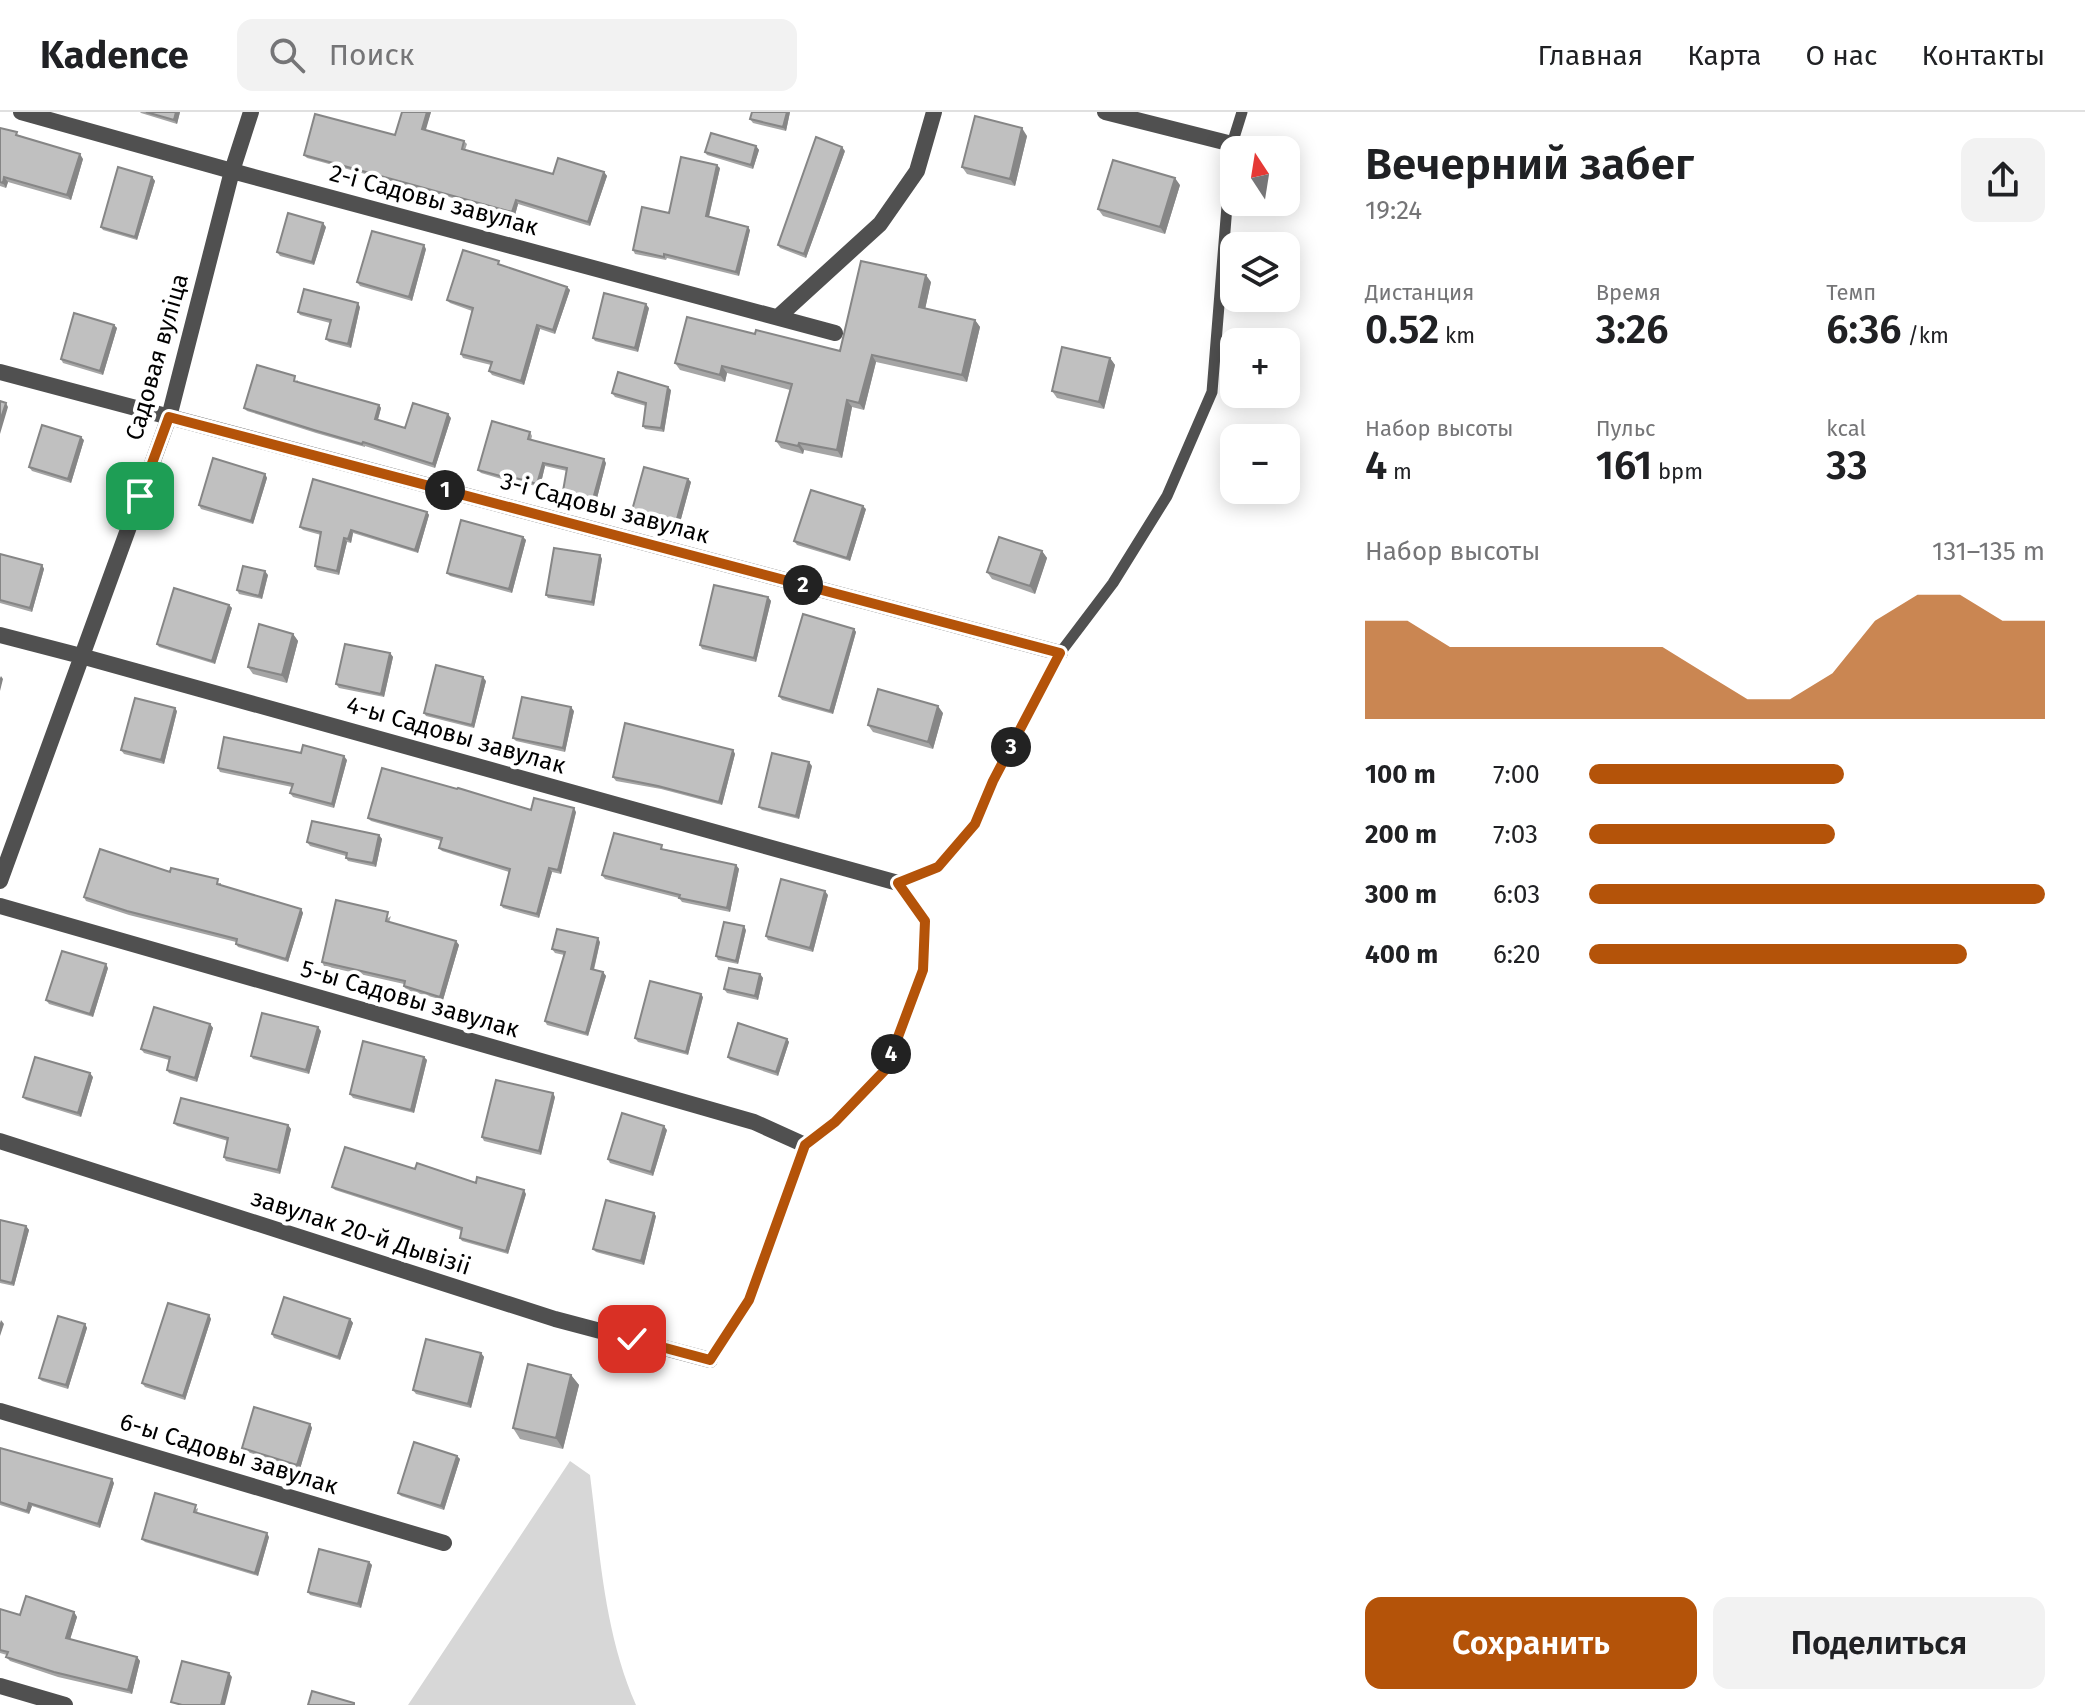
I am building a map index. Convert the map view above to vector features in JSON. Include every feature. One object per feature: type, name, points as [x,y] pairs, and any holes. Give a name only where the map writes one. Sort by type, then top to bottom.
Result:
[{"type":"street","name":"2-і Садовы завулак","points":[[21,112],[835,333]]},
{"type":"street","name":"Садовая вуліца","points":[[0,881],[169,417],[232,171],[251,112]]},
{"type":"street","points":[[778,317],[880,224],[917,171],[934,112]]},
{"type":"street","points":[[1105,112],[1220,141]]},
{"type":"street","name":"3-і Садовы завулак","points":[[0,372],[1060,653]]},
{"type":"street","name":"4-ы Садовы завулак","points":[[0,635],[898,883]]},
{"type":"street","name":"5-ы Садовы завулак","points":[[0,906],[754,1122],[805,1145]]},
{"type":"street","name":"завулак 20-й Дывізіі","points":[[0,1141],[555,1319],[710,1360]]},
{"type":"street","name":"6-ы Садовы завулак","points":[[0,1411],[444,1543]]},
{"type":"street","points":[[0,1686],[65,1705]]},
{"type":"lane","points":[[1234,136],[1242,112]]},
{"type":"lane","points":[[710,1360],[749,1300],[805,1145],[835,1122],[886,1069],[923,970],[925,921],[898,883],[938,867],[975,824],[993,781],[1060,653],[1113,583],[1167,496],[1212,392],[1226,216]]},
{"type":"shaded area","points":[[570,1461],[590,1475],[610,1621],[636,1705],[408,1705]]},
{"type":"building","points":[[146,112],[176,112],[174,120]]},
{"type":"building","points":[[402,112],[427,112],[422,129],[464,141],[462,149],[553,174],[558,158],[604,172],[588,222],[516,200],[512,212],[304,155],[315,114],[395,135]]},
{"type":"building","points":[[752,112],[787,112],[783,127],[750,119]]},
{"type":"building","points":[[975,116],[1022,128],[1010,179],[962,167]]},
{"type":"building","points":[[0,128],[80,154],[67,195],[4,177],[3,183],[0,182]]},
{"type":"building","points":[[711,133],[756,146],[751,165],[705,152]]},
{"type":"building","points":[[816,137],[842,147],[804,254],[778,245]]},
{"type":"building","points":[[681,157],[717,165],[706,216],[748,227],[736,272],[664,254],[664,257],[633,250],[642,207],[669,213]]},
{"type":"building","points":[[1113,160],[1175,178],[1160,227],[1098,209]]},
{"type":"building","points":[[118,167],[152,177],[135,237],[101,227]]},
{"type":"building","points":[[288,213],[323,223],[312,262],[277,252]]},
{"type":"building","points":[[372,231],[424,245],[409,297],[357,282]]},
{"type":"building","points":[[463,250],[567,287],[553,330],[537,325],[521,381],[489,371],[492,362],[461,354],[473,308],[447,300]]},
{"type":"building","points":[[861,261],[926,275],[919,307],[975,320],[962,375],[872,355],[859,403],[847,400],[837,450],[776,441],[792,384],[722,366],[720,375],[675,363],[687,317],[840,351]]},
{"type":"building","points":[[304,289],[358,303],[348,344],[326,339],[331,320],[298,312]]},
{"type":"building","points":[[604,293],[646,304],[635,348],[593,338]]},
{"type":"building","points":[[74,313],[114,325],[100,371],[61,359]]},
{"type":"building","points":[[1062,347],[1110,358],[1099,402],[1052,391]]},
{"type":"building","points":[[257,365],[295,376],[294,381],[379,405],[375,419],[405,428],[413,403],[448,414],[433,464],[244,408]]},
{"type":"building","points":[[618,372],[668,387],[661,428],[643,426],[646,403],[612,393]]},
{"type":"building","points":[[0,401],[6,403],[0,421]]},
{"type":"building","points":[[492,421],[530,432],[528,439],[604,459],[593,499],[563,491],[567,468],[543,463],[537,484],[478,470]]},
{"type":"building","points":[[42,425],[81,437],[68,479],[29,467]]},
{"type":"building","points":[[213,458],[265,474],[251,521],[199,505]]},
{"type":"building","points":[[644,467],[688,479],[675,526],[631,514]]},
{"type":"building","points":[[313,479],[427,512],[415,550],[351,530],[348,539],[344,538],[337,571],[315,566],[321,532],[300,527]]},
{"type":"building","points":[[811,490],[863,506],[847,558],[794,541]]},
{"type":"building","points":[[461,520],[523,537],[509,589],[447,573]]},
{"type":"building","points":[[999,537],[1042,551],[1030,586],[987,572]]},
{"type":"building","points":[[554,548],[600,555],[592,602],[546,595]]},
{"type":"building","points":[[0,554],[42,565],[30,608],[0,600]]},
{"type":"building","points":[[243,566],[265,571],[259,596],[237,590]]},
{"type":"building","points":[[714,585],[768,597],[754,658],[700,645]]},
{"type":"building","points":[[174,588],[229,605],[212,661],[157,644]]},
{"type":"building","points":[[803,614],[854,629],[830,711],[779,696]]},
{"type":"building","points":[[259,624],[293,634],[282,675],[248,667]]},
{"type":"building","points":[[345,644],[390,653],[381,694],[336,684]]},
{"type":"building","points":[[436,665],[483,677],[472,725],[424,713]]},
{"type":"building","points":[[878,689],[938,706],[928,742],[868,725]]},
{"type":"building","points":[[522,697],[571,707],[563,748],[513,738]]},
{"type":"building","points":[[135,698],[175,708],[161,760],[121,750]]},
{"type":"building","points":[[625,723],[733,750],[719,802],[613,777]]},
{"type":"building","points":[[224,737],[301,753],[303,745],[344,756],[332,804],[290,793],[293,784],[218,768]]},
{"type":"building","points":[[772,753],[809,762],[796,816],[759,807]]},
{"type":"building","points":[[382,768],[531,810],[534,798],[574,808],[558,870],[549,868],[537,914],[501,905],[510,869],[439,848],[442,838],[368,818]]},
{"type":"building","points":[[312,821],[379,835],[373,863],[346,858],[347,853],[307,842]]},
{"type":"building","points":[[614,833],[662,845],[661,849],[736,865],[727,908],[679,898],[680,895],[602,875]]},
{"type":"building","points":[[100,849],[170,872],[171,868],[218,879],[217,884],[301,909],[286,959],[236,944],[237,939],[84,897]]},
{"type":"building","points":[[781,879],[825,891],[810,948],[766,936]]},
{"type":"building","points":[[336,900],[388,912],[386,921],[456,941],[440,997],[404,986],[405,981],[322,962]]},
{"type":"building","points":[[724,922],[744,926],[736,961],[716,956]]},
{"type":"building","points":[[557,929],[598,938],[591,969],[603,972],[586,1033],[545,1021],[565,952],[552,949]]},
{"type":"building","points":[[62,951],[106,964],[90,1014],[46,1000]]},
{"type":"building","points":[[729,968],[760,974],[755,996],[724,989]]},
{"type":"building","points":[[650,981],[701,994],[686,1052],[635,1038]]},
{"type":"building","points":[[154,1007],[210,1024],[195,1078],[167,1070],[170,1057],[141,1049]]},
{"type":"building","points":[[262,1013],[318,1027],[306,1070],[251,1056]]},
{"type":"building","points":[[738,1023],[787,1039],[776,1072],[728,1057]]},
{"type":"building","points":[[363,1041],[424,1057],[411,1110],[350,1094]]},
{"type":"building","points":[[35,1057],[90,1073],[78,1113],[23,1097]]},
{"type":"building","points":[[496,1080],[553,1093],[539,1151],[482,1137]]},
{"type":"building","points":[[181,1098],[288,1125],[278,1170],[224,1157],[228,1138],[174,1123]]},
{"type":"building","points":[[622,1113],[664,1126],[651,1172],[608,1159]]},
{"type":"building","points":[[345,1147],[415,1169],[417,1163],[476,1183],[477,1177],[524,1190],[506,1251],[460,1238],[462,1228],[332,1187]]},
{"type":"building","points":[[606,1200],[654,1213],[641,1261],[593,1249]]},
{"type":"building","points":[[0,1220],[26,1226],[12,1283],[0,1280]]},
{"type":"building","points":[[284,1297],[350,1319],[338,1357],[272,1334]]},
{"type":"building","points":[[168,1303],[209,1315],[183,1396],[142,1383]]},
{"type":"building","points":[[58,1316],[85,1324],[66,1385],[39,1378]]},
{"type":"building","points":[[426,1339],[481,1353],[468,1404],[413,1390]]},
{"type":"building","points":[[528,1364],[571,1375],[556,1438],[513,1428]]},
{"type":"building","points":[[254,1407],[310,1424],[297,1465],[242,1448]]},
{"type":"building","points":[[414,1442],[457,1456],[441,1506],[398,1493]]},
{"type":"building","points":[[0,1448],[112,1479],[98,1524],[29,1503],[27,1511],[0,1502]]},
{"type":"building","points":[[155,1493],[196,1505],[194,1512],[267,1533],[255,1573],[142,1539]]},
{"type":"building","points":[[319,1549],[369,1562],[358,1604],[308,1592]]},
{"type":"building","points":[[26,1596],[74,1612],[66,1638],[137,1657],[128,1690],[6,1657],[8,1652],[0,1650],[0,1609],[20,1615]]},
{"type":"building","points":[[182,1661],[229,1673],[221,1705],[171,1702]]},
{"type":"building","points":[[312,1691],[354,1703],[354,1705],[308,1705]]},
{"type":"route","points":[[140,496],[169,417],[1060,653],[993,781],[975,824],[938,867],[898,883],[925,921],[923,970],[886,1069],[835,1122],[805,1145],[749,1300],[710,1360],[632,1339]]}]
